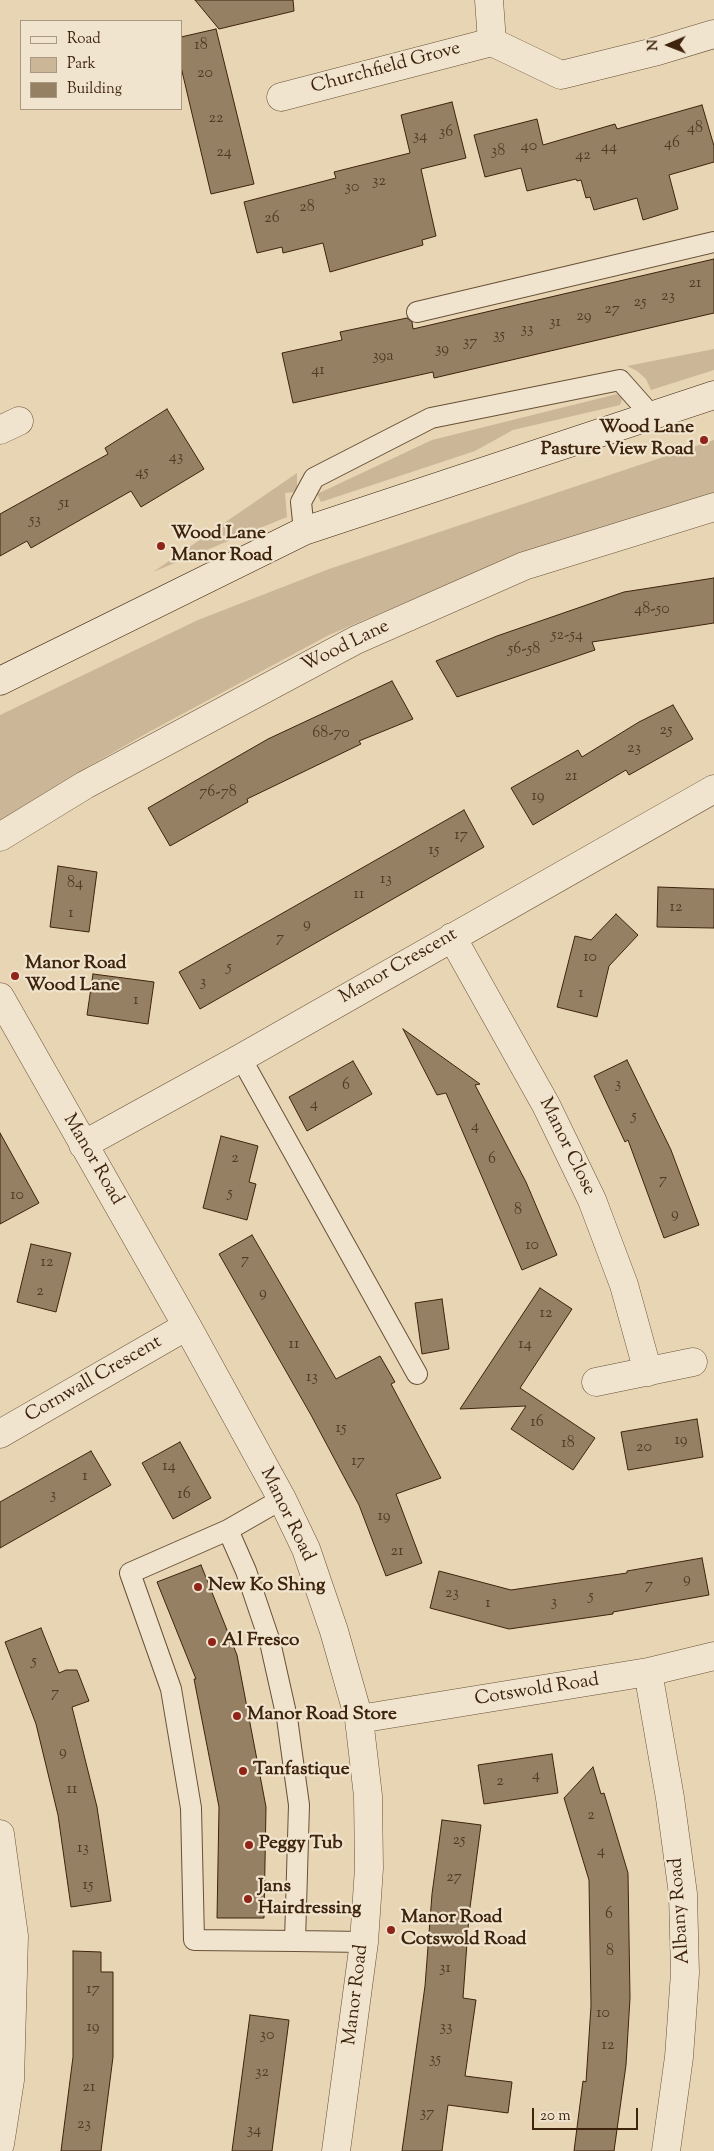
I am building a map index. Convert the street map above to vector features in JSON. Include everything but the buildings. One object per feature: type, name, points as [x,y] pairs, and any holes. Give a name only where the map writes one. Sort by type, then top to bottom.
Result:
[{"type":"street","points":[[489,0],[492,42],[561,75],[654,52],[714,34]]},
{"type":"street","name":"Churchfield Grove","points":[[281,97],[492,42]]},
{"type":"street","points":[[0,681],[304,532],[714,395]]},
{"type":"street","name":"Wood Lane","points":[[0,837],[85,785],[356,640],[524,566],[714,507]]},
{"type":"street","name":"Manor Crescent","points":[[83,1145],[241,1058],[714,788]]},
{"type":"street","name":"Manor Close","points":[[452,937],[546,1105],[592,1200],[624,1285],[648,1372]]},
{"type":"street","name":"Manor Road","points":[[0,997],[188,1326],[282,1499],[306,1549],[334,1631],[359,1719],[368,1796],[369,1868],[364,1942],[336,2151]]},
{"type":"street","name":"Cornwall Crescent","points":[[0,1434],[188,1326]]},
{"type":"street","points":[[596,1382],[693,1362]]},
{"type":"street","name":"Cotswold Road","points":[[359,1719],[648,1672],[714,1656]]},
{"type":"street","name":"Albany Road","points":[[648,1672],[670,1798],[683,1894],[685,1973],[679,2057],[666,2151]]},
{"type":"street","points":[[0,1834],[14,1936],[10,2080],[0,2144]]},
{"type":"lane","points":[[417,312],[714,242]]},
{"type":"lane","points":[[304,532],[301,502],[314,478],[431,418],[620,380],[651,415]]},
{"type":"lane","points":[[241,1058],[417,1374]]},
{"type":"lane","points":[[282,1499],[228,1530],[130,1573],[171,1689],[190,1808],[194,1940],[364,1942]]},
{"type":"lane","points":[[228,1530],[246,1571],[270,1642],[286,1718],[299,1805],[295,1942]]},
{"type":"green space","points":[[714,349],[714,370],[651,390],[646,379],[637,371],[627,366]]},
{"type":"green space","points":[[617,394],[623,397],[620,405],[513,430],[475,451],[321,502],[317,494],[432,440]]},
{"type":"green space","points":[[714,440],[714,494],[519,554],[329,635],[84,769],[0,823],[0,715],[198,620],[329,569]]},
{"type":"green space","points":[[297,473],[297,492],[285,493],[287,517],[153,572]]},
{"type":"place","name":"Wood Lane Pasture View Road","points":[[704,440]]},
{"type":"place","name":"Wood Lane Manor Road","points":[[161,546]]},
{"type":"place","name":"Manor Road Wood Lane","points":[[15,976]]},
{"type":"place","name":"New Ko Shing","points":[[198,1587]]},
{"type":"place","name":"Al Fresco","points":[[212,1642]]},
{"type":"place","name":"Manor Road Store","points":[[237,1716]]},
{"type":"place","name":"Tanfastique","points":[[243,1771]]},
{"type":"place","name":"Peggy Tub","points":[[249,1845]]},
{"type":"place","name":"Jans Hairdressing","points":[[248,1899]]},
{"type":"place","name":"Manor Road Cotswold Road","points":[[391,1930]]}]
